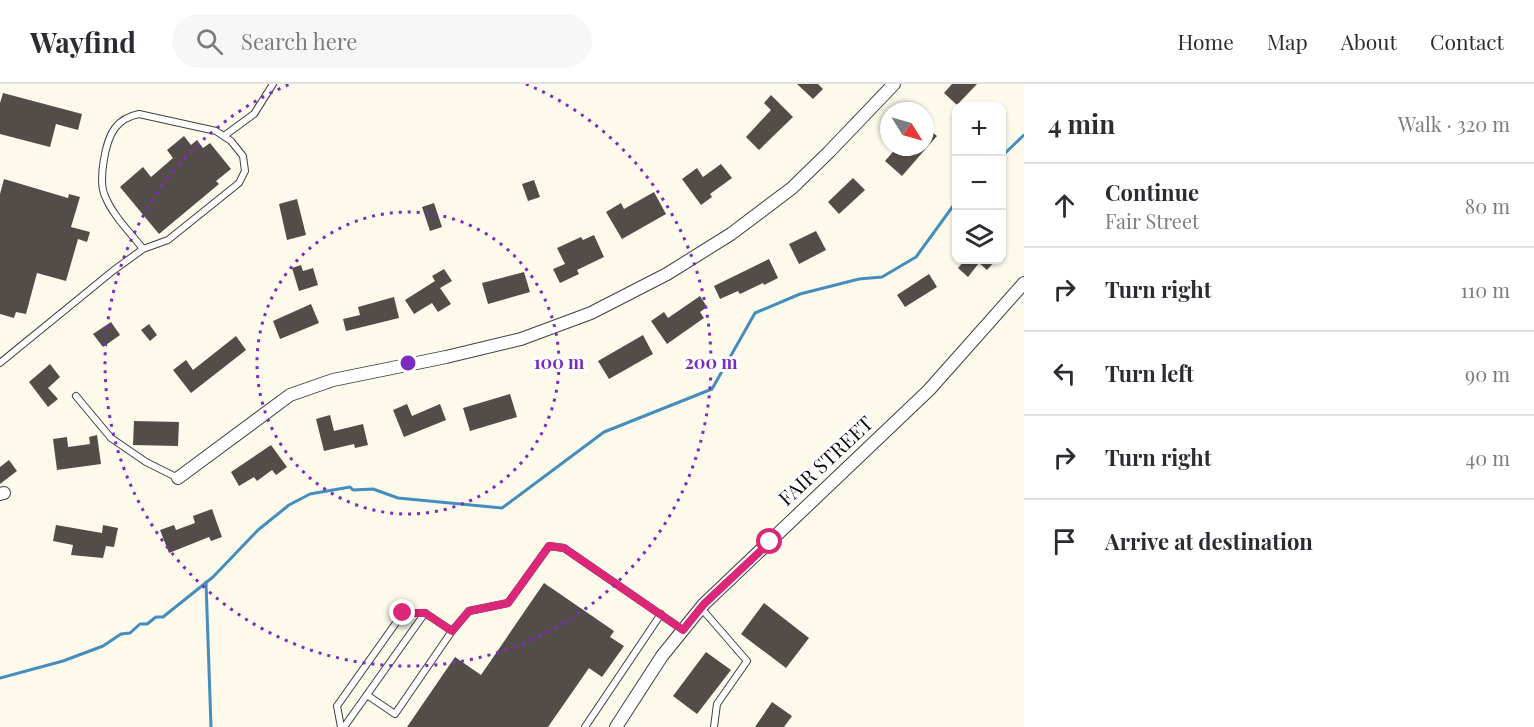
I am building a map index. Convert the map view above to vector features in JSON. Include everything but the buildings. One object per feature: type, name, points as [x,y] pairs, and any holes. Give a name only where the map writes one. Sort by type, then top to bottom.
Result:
[{"type":"street","points":[[178,478],[290,395],[333,380],[521,339],[591,313],[668,274],[731,234],[792,188],[894,84]]},
{"type":"street","name":"FAIR STREET","points":[[618,726],[662,656],[701,608],[929,390],[1024,283]]},
{"type":"lane","points":[[224,136],[254,114],[273,84]]},
{"type":"lane","points":[[0,363],[143,249],[168,240],[239,183],[245,171],[243,156],[231,141],[216,131],[139,114],[130,116],[114,129],[108,146],[101,183],[115,214],[143,249]]},
{"type":"lane","points":[[76,396],[111,438],[146,462],[178,478]]},
{"type":"lane","points":[[367,695],[395,714],[452,631],[469,611],[508,603],[549,546],[564,548],[683,630]]},
{"type":"lane","points":[[701,608],[747,661],[717,705],[714,727]]},
{"type":"lane","points":[[343,727],[338,705],[403,613],[425,613],[452,631]]},
{"type":"lane","points":[[343,727],[425,613]]},
{"type":"lane","points":[[586,727],[661,614]]},
{"type":"waterway","points":[[1006,152],[1024,135]]},
{"type":"waterway","points":[[0,678],[63,661],[103,646],[121,634],[130,633],[140,624],[147,624],[156,617],[163,617],[213,577],[258,530],[289,505],[310,494],[350,487],[353,490],[373,489],[398,498],[502,508],[604,432],[712,389],[755,313],[800,294],[859,279],[882,277],[916,257],[952,208]]},
{"type":"waterway","points":[[206,582],[211,727]]},
{"type":"route","points":[[403,613],[425,613],[452,631],[469,611],[508,603],[549,546],[564,548],[683,630],[704,604],[770,542]]}]
